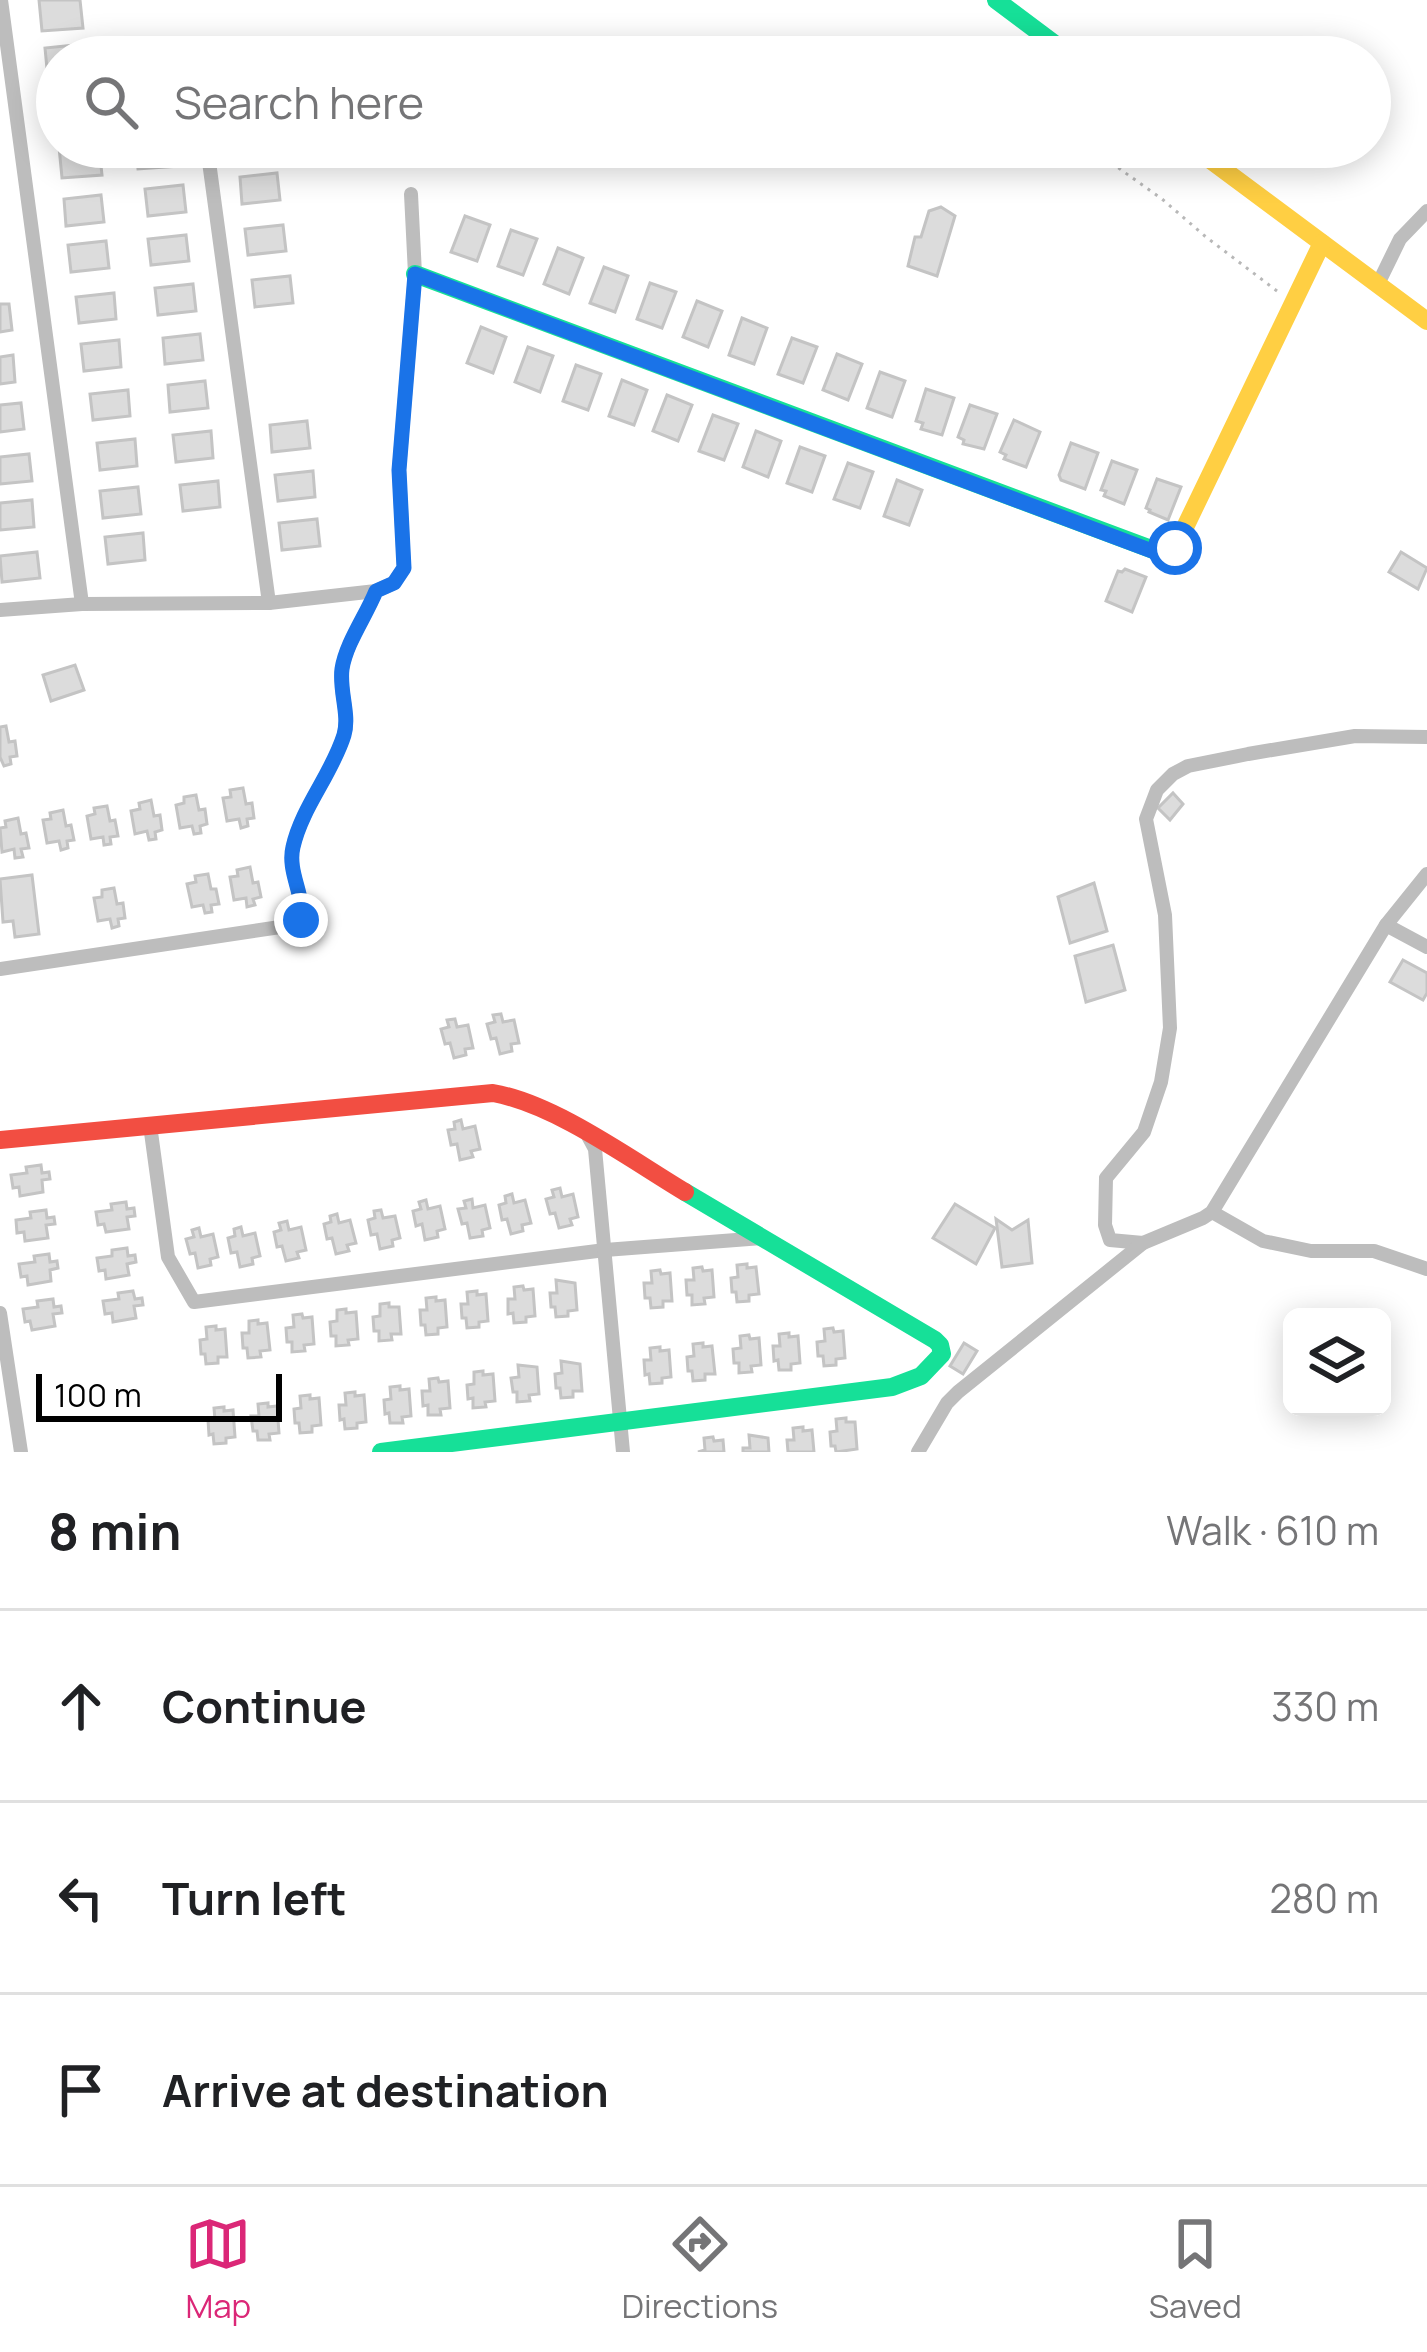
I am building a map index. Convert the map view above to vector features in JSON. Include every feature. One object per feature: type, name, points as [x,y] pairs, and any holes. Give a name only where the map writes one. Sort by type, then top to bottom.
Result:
[{"type":"street","points":[[1,0],[82,604]]},
{"type":"street","points":[[996,0],[1044,36]]},
{"type":"street","points":[[210,168],[269,603]]},
{"type":"street","points":[[1221,168],[1427,321]]},
{"type":"street","points":[[0,610],[82,604],[269,603],[376,591],[394,583],[404,568],[399,470],[415,274],[411,194]]},
{"type":"street","points":[[1378,284],[1400,239],[1427,211]]},
{"type":"street","points":[[415,274],[1168,555],[1322,243]]},
{"type":"street","points":[[0,969],[301,920],[303,908],[291,850],[346,728],[342,666],[376,591]]},
{"type":"street","points":[[1143,1243],[1110,1240],[1105,1225],[1106,1178],[1144,1132],[1161,1082],[1170,1028],[1165,916],[1147,819],[1156,790],[1189,766],[1248,754],[1355,736],[1427,737]]},
{"type":"street","points":[[918,1452],[958,1392],[1143,1243],[1212,1211],[1386,925],[1427,874]]},
{"type":"street","points":[[1386,925],[1427,947]]},
{"type":"street","points":[[0,1140],[493,1093],[516,1097],[578,1128],[935,1340],[942,1354],[928,1373],[892,1387],[381,1452]]},
{"type":"street","points":[[150,1125],[168,1257],[194,1303],[605,1250],[762,1238]]},
{"type":"street","points":[[588,1136],[595,1149],[623,1452]]},
{"type":"street","points":[[1212,1211],[1263,1240],[1311,1251],[1375,1252],[1427,1269]]},
{"type":"street","points":[[0,1312],[21,1452]]},
{"type":"path","points":[[1118,168],[1294,302]]},
{"type":"building","points":[[39,0],[80,0],[83,28],[42,31]]},
{"type":"building","points":[[61,168],[101,168],[102,175],[62,178]]},
{"type":"building","points":[[277,173],[280,200],[242,204],[240,177]]},
{"type":"building","points":[[183,185],[186,212],[148,216],[145,189]]},
{"type":"building","points":[[101,195],[104,222],[66,226],[64,199]]},
{"type":"building","points":[[941,207],[955,216],[937,276],[908,266],[915,237],[921,237],[929,211]]},
{"type":"building","points":[[465,216],[490,225],[477,261],[451,252]]},
{"type":"building","points":[[283,225],[286,251],[248,255],[245,229]]},
{"type":"building","points":[[511,230],[537,239],[523,275],[498,266]]},
{"type":"building","points":[[186,235],[189,261],[151,265],[148,239]]},
{"type":"building","points":[[106,241],[109,268],[71,272],[68,245]]},
{"type":"building","points":[[558,248],[583,258],[569,294],[544,284]]},
{"type":"building","points":[[604,267],[628,276],[615,312],[590,303]]},
{"type":"building","points":[[290,276],[293,303],[255,307],[252,280]]},
{"type":"building","points":[[650,283],[676,292],[662,328],[637,319]]},
{"type":"building","points":[[193,284],[196,311],[158,315],[155,288]]},
{"type":"building","points":[[114,293],[116,319],[79,323],[76,297]]},
{"type":"building","points":[[697,301],[722,311],[708,347],[683,337]]},
{"type":"building","points":[[0,304],[9,304],[12,330],[0,332]]},
{"type":"building","points":[[742,318],[767,328],[754,364],[729,355]]},
{"type":"building","points":[[481,327],[506,337],[493,373],[467,363]]},
{"type":"building","points":[[200,334],[203,360],[165,364],[163,338]]},
{"type":"building","points":[[792,338],[817,347],[803,383],[778,374]]},
{"type":"building","points":[[119,340],[121,367],[84,371],[81,344]]},
{"type":"building","points":[[528,347],[553,356],[540,392],[515,382]]},
{"type":"building","points":[[837,354],[862,364],[848,400],[823,390]]},
{"type":"building","points":[[13,355],[15,382],[0,384],[0,357]]},
{"type":"building","points":[[576,365],[601,374],[588,410],[563,401]]},
{"type":"building","points":[[880,372],[905,381],[892,417],[867,408]]},
{"type":"building","points":[[622,380],[647,390],[634,425],[609,416]]},
{"type":"building","points":[[205,381],[208,408],[170,412],[168,385]]},
{"type":"building","points":[[926,389],[954,398],[942,435],[921,429],[923,423],[916,421]]},
{"type":"building","points":[[128,390],[130,416],[93,420],[90,394]]},
{"type":"building","points":[[667,395],[692,405],[678,441],[653,431]]},
{"type":"building","points":[[21,403],[24,429],[0,432],[0,405]]},
{"type":"building","points":[[970,405],[997,414],[984,449],[963,444],[958,437]]},
{"type":"building","points":[[713,415],[738,424],[724,460],[699,451]]},
{"type":"building","points":[[1014,420],[1040,432],[1026,467],[1004,459],[1006,455],[1000,452]]},
{"type":"building","points":[[307,421],[310,448],[272,452],[270,425]]},
{"type":"building","points":[[211,431],[213,458],[176,462],[173,435]]},
{"type":"building","points":[[756,431],[781,441],[768,477],[743,467]]},
{"type":"building","points":[[135,439],[137,466],[100,470],[97,443]]},
{"type":"building","points":[[1071,443],[1098,453],[1085,489],[1059,475]]},
{"type":"building","points":[[800,447],[825,456],[812,492],[787,483]]},
{"type":"building","points":[[29,454],[32,481],[0,484],[0,457]]},
{"type":"building","points":[[1112,461],[1137,470],[1124,504],[1101,490]]},
{"type":"building","points":[[848,463],[873,472],[860,508],[834,499]]},
{"type":"building","points":[[313,471],[315,497],[278,501],[275,475]]},
{"type":"building","points":[[1157,479],[1181,487],[1168,520],[1146,508]]},
{"type":"building","points":[[897,480],[922,490],[909,525],[884,516]]},
{"type":"building","points":[[218,481],[220,507],[183,511],[180,485]]},
{"type":"building","points":[[138,487],[141,514],[103,518],[100,491]]},
{"type":"building","points":[[32,500],[34,527],[0,530],[0,503]]},
{"type":"building","points":[[317,519],[320,546],[282,550],[279,523]]},
{"type":"building","points":[[143,533],[145,560],[108,564],[105,537]]},
{"type":"building","points":[[37,552],[40,578],[2,582],[0,556]]},
{"type":"building","points":[[1401,552],[1427,568],[1418,589],[1389,572]]},
{"type":"building","points":[[1118,571],[1146,577],[1132,612],[1106,601]]},
{"type":"building","points":[[75,665],[84,690],[51,701],[43,675]]},
{"type":"building","points":[[6,726],[17,756],[4,766],[0,727]]},
{"type":"building","points":[[243,788],[254,818],[241,828],[239,819],[227,821],[223,798],[231,797],[230,790]]},
{"type":"building","points":[[1173,793],[1183,804],[1170,820],[1158,808]]},
{"type":"building","points":[[196,795],[207,824],[194,834],[192,826],[180,828],[176,805]]},
{"type":"building","points":[[151,800],[162,830],[149,840],[147,831],[135,834],[131,811]]},
{"type":"building","points":[[107,806],[118,836],[104,845],[103,837],[91,839],[87,816],[95,814],[94,808]]},
{"type":"building","points":[[63,810],[74,840],[61,850],[59,841],[47,843],[43,820]]},
{"type":"building","points":[[18,818],[29,848],[21,849],[23,857],[15,858],[14,849],[2,852],[0,828],[6,827],[5,821]]},
{"type":"building","points":[[250,867],[261,897],[247,907],[246,898],[234,900],[230,877]]},
{"type":"building","points":[[208,874],[219,904],[205,913],[203,905],[192,907],[187,884],[196,882],[195,876]]},
{"type":"building","points":[[32,875],[39,934],[15,937],[13,921],[3,922],[0,879]]},
{"type":"building","points":[[1094,883],[1107,931],[1070,943],[1058,897]]},
{"type":"building","points":[[114,888],[125,918],[112,928],[110,919],[98,921],[94,898]]},
{"type":"building","points":[[1113,945],[1125,990],[1086,1002],[1075,956]]},
{"type":"building","points":[[1403,960],[1427,973],[1423,1000],[1390,982]]},
{"type":"building","points":[[501,1014],[503,1022],[514,1020],[519,1043],[500,1054],[487,1024],[495,1022],[493,1015]]},
{"type":"building","points":[[455,1019],[457,1027],[468,1025],[473,1048],[454,1058],[441,1029],[449,1027],[447,1020]]},
{"type":"building","points":[[461,1120],[463,1129],[475,1126],[480,1149],[471,1151],[473,1157],[460,1160],[448,1130]]},
{"type":"building","points":[[41,1165],[50,1179],[42,1180],[43,1192],[20,1196],[11,1175]]},
{"type":"building","points":[[560,1188],[562,1197],[573,1194],[578,1217],[570,1219],[572,1225],[559,1228],[546,1199]]},
{"type":"building","points":[[512,1194],[514,1203],[525,1200],[531,1223],[511,1234],[499,1205]]},
{"type":"building","points":[[472,1199],[473,1208],[485,1205],[490,1228],[482,1230],[483,1236],[470,1238],[458,1209],[466,1208],[464,1201]]},
{"type":"building","points":[[426,1200],[428,1209],[440,1206],[445,1229],[437,1231],[438,1237],[425,1240],[413,1211],[421,1209],[419,1202]]},
{"type":"building","points":[[126,1202],[135,1216],[127,1217],[129,1229],[106,1232],[104,1224],[98,1225],[96,1212]]},
{"type":"building","points":[[955,1204],[995,1228],[976,1264],[933,1238]]},
{"type":"building","points":[[46,1210],[55,1224],[46,1225],[48,1238],[25,1241],[24,1232],[17,1233],[16,1220]]},
{"type":"building","points":[[381,1210],[383,1218],[395,1216],[400,1238],[392,1240],[393,1246],[380,1249],[368,1220]]},
{"type":"building","points":[[337,1214],[339,1223],[350,1220],[356,1243],[347,1245],[349,1251],[336,1254],[324,1224]]},
{"type":"building","points":[[996,1219],[1012,1230],[1028,1220],[1032,1263],[1002,1267]]},
{"type":"building","points":[[287,1221],[289,1230],[301,1227],[306,1250],[297,1252],[299,1258],[286,1261],[274,1232],[281,1230],[279,1223]]},
{"type":"building","points":[[241,1227],[243,1236],[255,1233],[260,1256],[252,1258],[253,1264],[240,1267],[228,1238]]},
{"type":"building","points":[[199,1228],[201,1237],[213,1234],[218,1257],[210,1259],[211,1265],[198,1268],[186,1239],[194,1237],[192,1230]]},
{"type":"building","points":[[127,1248],[136,1262],[127,1264],[129,1275],[106,1279],[97,1258]]},
{"type":"building","points":[[49,1254],[58,1268],[50,1270],[51,1281],[28,1285],[19,1264]]},
{"type":"building","points":[[747,1264],[747,1268],[756,1267],[759,1294],[737,1302],[731,1278],[738,1277],[737,1265]]},
{"type":"building","points":[[693,1268],[712,1270],[714,1297],[692,1305],[686,1280],[694,1280]]},
{"type":"building","points":[[651,1271],[670,1273],[672,1301],[651,1308],[644,1283],[652,1283]]},
{"type":"building","points":[[556,1280],[575,1283],[577,1310],[568,1311],[568,1316],[556,1317],[551,1307]]},
{"type":"building","points":[[514,1287],[533,1289],[535,1316],[514,1323],[513,1313],[508,1314],[508,1299],[515,1299]]},
{"type":"building","points":[[133,1291],[143,1305],[134,1306],[136,1318],[113,1322],[112,1313],[105,1314],[103,1301]]},
{"type":"building","points":[[477,1291],[477,1295],[486,1294],[488,1321],[467,1328],[461,1304],[468,1304],[467,1292]]},
{"type":"building","points":[[436,1297],[436,1301],[445,1300],[447,1327],[426,1335],[420,1310],[427,1310],[426,1298]]},
{"type":"building","points":[[53,1299],[62,1313],[53,1314],[55,1326],[32,1330],[23,1309]]},
{"type":"building","points":[[389,1303],[389,1307],[399,1307],[401,1334],[379,1341],[373,1317],[380,1316],[380,1304]]},
{"type":"building","points":[[346,1309],[346,1313],[356,1312],[358,1339],[336,1346],[330,1322],[337,1321],[337,1310]]},
{"type":"building","points":[[293,1315],[312,1317],[314,1344],[292,1352],[286,1328],[294,1327]]},
{"type":"building","points":[[258,1320],[258,1324],[267,1323],[270,1350],[248,1358],[242,1333],[249,1333],[249,1321]]},
{"type":"building","points":[[216,1326],[216,1330],[225,1329],[227,1357],[206,1364],[200,1340],[207,1339],[206,1327]]},
{"type":"building","points":[[824,1329],[843,1331],[845,1358],[824,1366],[817,1342],[825,1341]]},
{"type":"building","points":[[789,1333],[789,1337],[798,1336],[800,1363],[791,1364],[791,1370],[779,1370],[773,1346],[780,1346],[779,1334]]},
{"type":"building","points":[[740,1336],[759,1338],[761,1365],[739,1373],[733,1349],[741,1348]]},
{"type":"building","points":[[703,1343],[703,1347],[712,1346],[715,1374],[693,1381],[687,1357],[694,1356],[693,1344]]},
{"type":"building","points":[[964,1343],[977,1351],[963,1374],[950,1366]]},
{"type":"building","points":[[660,1347],[660,1351],[669,1350],[671,1377],[650,1384],[644,1360],[651,1360],[650,1348]]},
{"type":"building","points":[[561,1361],[580,1364],[582,1391],[573,1391],[573,1397],[561,1398],[556,1388]]},
{"type":"building","points":[[518,1365],[537,1367],[539,1394],[529,1395],[530,1401],[517,1402],[517,1392],[513,1392],[511,1378],[519,1377]]},
{"type":"building","points":[[483,1371],[483,1375],[493,1374],[495,1401],[473,1408],[467,1385],[474,1384],[474,1372]]},
{"type":"building","points":[[429,1379],[448,1381],[450,1408],[440,1409],[441,1415],[428,1415],[422,1391],[430,1391]]},
{"type":"building","points":[[400,1386],[400,1390],[409,1389],[411,1416],[402,1417],[403,1423],[390,1423],[384,1400],[391,1399],[390,1387]]},
{"type":"building","points":[[355,1392],[355,1396],[364,1395],[366,1422],[345,1429],[339,1405],[346,1405],[345,1393]]},
{"type":"building","points":[[310,1395],[310,1399],[319,1398],[321,1425],[300,1433],[294,1409],[301,1408],[300,1396]]},
{"type":"building","points":[[268,1403],[268,1407],[277,1406],[279,1433],[269,1434],[270,1440],[258,1440],[251,1416],[259,1416],[258,1404]]},
{"type":"building","points":[[224,1407],[224,1411],[233,1410],[235,1437],[214,1444],[208,1420],[215,1420],[214,1408]]},
{"type":"building","points":[[846,1418],[846,1422],[855,1422],[857,1449],[836,1452],[830,1432],[837,1431],[836,1419]]},
{"type":"building","points":[[803,1427],[803,1431],[812,1430],[814,1452],[788,1452],[793,1428]]},
{"type":"building","points":[[749,1435],[768,1438],[769,1452],[743,1452],[750,1448]]},
{"type":"building","points":[[704,1438],[723,1440],[724,1452],[698,1452],[705,1450]]},
{"type":"traffic: fast","points":[[996,0],[1044,36]]},
{"type":"traffic: fast","points":[[415,274],[1167,555]]},
{"type":"traffic: fast","points":[[381,1452],[892,1387],[921,1376],[942,1354],[935,1340],[685,1192]]},
{"type":"traffic: slow","points":[[1221,168],[1427,321]]},
{"type":"traffic: slow","points":[[1167,555],[1175,548],[1322,243]]},
{"type":"traffic: jam","points":[[0,1140],[493,1093],[566,1120],[685,1192]]},
{"type":"route","points":[[301,920],[303,908],[291,850],[346,728],[342,666],[376,591],[394,583],[404,568],[399,470],[415,274],[1160,554],[1168,555],[1175,548]]}]
